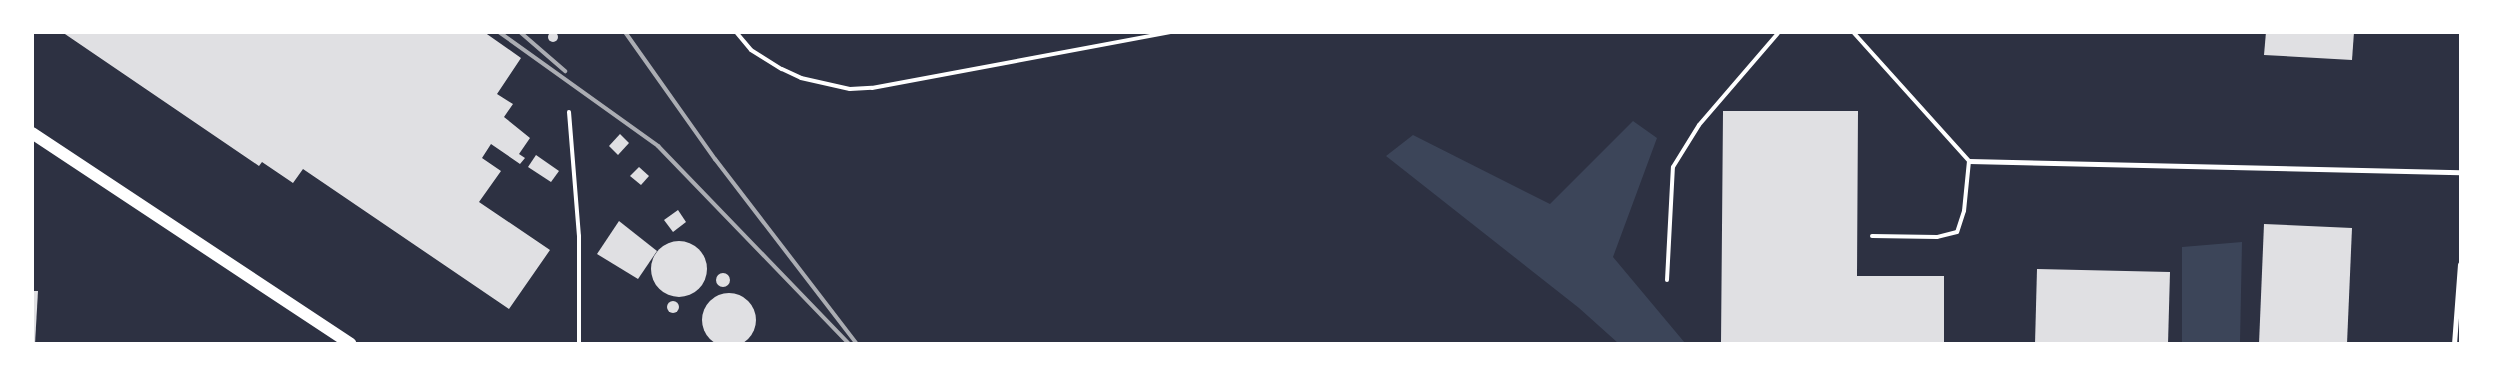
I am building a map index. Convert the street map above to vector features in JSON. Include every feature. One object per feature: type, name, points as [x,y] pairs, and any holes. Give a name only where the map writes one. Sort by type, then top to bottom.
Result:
[{"type":"main road","points":[[32,133],[351,344]]},
{"type":"street","points":[[1969,160],[2460,172]]},
{"type":"street","points":[[2454,344],[2460,264]]},
{"type":"lane","points":[[736,32],[751,50],[788,72],[829,86],[850,89],[872,88],[1172,32]]},
{"type":"lane","points":[[856,32],[861,32]]},
{"type":"lane","points":[[1667,280],[1673,167],[1699,125],[1780,32]]},
{"type":"lane","points":[[1853,32],[1969,160],[1964,211],[1957,232],[1936,237],[1872,236]]},
{"type":"lane","points":[[569,112],[580,236],[579,344]]},
{"type":"shaded area","points":[[1633,121],[1657,138],[1613,257],[1685,343],[1618,343],[1579,308],[1386,156],[1413,135],[1550,204]]},
{"type":"shaded area","points":[[2242,242],[2240,343],[2182,343],[2182,247]]},
{"type":"building","points":[[62,32],[484,32],[521,58],[497,94],[513,104],[504,117],[530,138],[519,154],[525,158],[520,164],[491,144],[482,158],[501,171],[479,202],[550,250],[509,309],[303,169],[293,183],[262,162],[259,166]]},
{"type":"building","points":[[551,32],[555,32],[558,37],[557,41],[551,42],[548,39],[548,35]]},
{"type":"building","points":[[2266,32],[2354,32],[2352,60],[2264,55]]},
{"type":"building","points":[[1723,111],[1858,111],[1857,276],[1944,276],[1944,344],[1721,344]]},
{"type":"building","points":[[620,134],[629,143],[618,155],[609,146]]},
{"type":"building","points":[[536,155],[559,171],[551,182],[528,167]]},
{"type":"building","points":[[639,167],[649,176],[641,185],[630,176]]},
{"type":"building","points":[[678,210],[686,222],[673,232],[664,220]]},
{"type":"building","points":[[619,221],[657,251],[638,279],[597,254]]},
{"type":"building","points":[[2264,224],[2352,228],[2347,344],[2259,344]]},
{"type":"building","points":[[679,241],[690,243],[699,249],[705,258],[707,269],[705,280],[699,289],[690,295],[679,297],[668,295],[659,289],[653,280],[651,269],[653,258],[659,249],[668,243]]},
{"type":"building","points":[[2037,269],[2170,272],[2168,344],[2035,344]]},
{"type":"building","points":[[723,273],[728,275],[730,280],[728,285],[723,287],[718,285],[716,280],[718,275]]},
{"type":"building","points":[[32,291],[38,291],[35,344],[32,344]]},
{"type":"building","points":[[724,293],[734,293],[744,297],[752,305],[756,320],[752,335],[744,343],[734,347],[724,347],[714,343],[706,335],[702,325],[702,315],[706,305],[714,297]]},
{"type":"building","points":[[671,301],[675,301],[679,307],[675,313],[671,313],[667,309],[667,305]]},
{"type":"railway","points":[[499,32],[658,146],[849,344]]},
{"type":"railway","points":[[520,32],[565,71]]},
{"type":"railway","points":[[625,32],[715,159],[857,344]]}]
